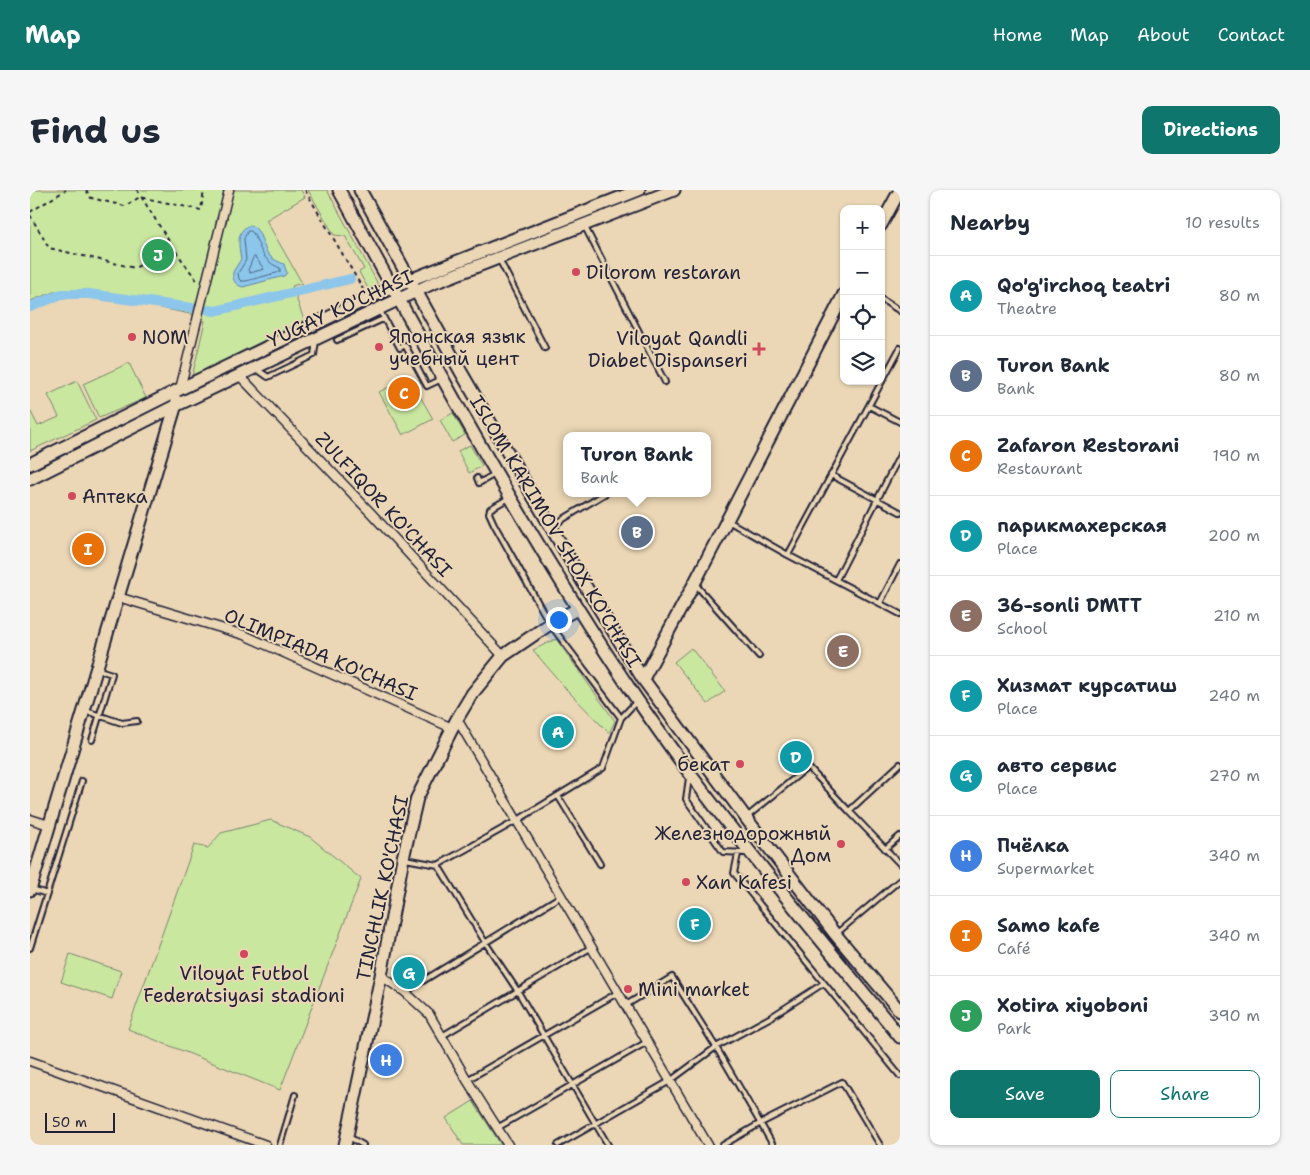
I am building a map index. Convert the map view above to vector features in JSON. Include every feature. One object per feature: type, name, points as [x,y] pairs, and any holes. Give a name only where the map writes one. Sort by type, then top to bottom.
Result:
[{"type":"main road","name":"ISLOM KARIMOV SHOX KO'CHASI","points":[[339,190],[497,473],[577,609],[744,853],[900,1037]]},
{"type":"main road","name":"ISLOM KARIMOV SHOX KO'CHASI","points":[[360,190],[408,280],[550,527],[643,679],[746,818],[836,934],[900,1012]]},
{"type":"main road","name":"YUGAY KO'CHASI","points":[[30,464],[392,287],[639,190]]},
{"type":"main road","name":"YUGAY KO'CHASI","points":[[30,478],[176,405],[316,339],[381,314],[399,299],[415,291],[674,190]]},
{"type":"main road","points":[[885,218],[900,190]]},
{"type":"main road","points":[[643,679],[843,295]]},
{"type":"main road","points":[[30,889],[180,389]]},
{"type":"main road","name":"TINCHLIK KO'CHASI","points":[[346,1141],[381,976],[403,858],[417,798],[472,694],[503,656],[520,643],[577,609]]},
{"type":"main road","points":[[856,984],[864,986],[870,980],[870,975]]},
{"type":"street","points":[[180,389],[229,190]]},
{"type":"street","name":"ZULFIQOR KO'CHASI","points":[[239,375],[371,513],[503,656]]},
{"type":"street","name":"OLIMPIADA KO'CHASI","points":[[118,598],[244,635],[455,723]]},
{"type":"street","points":[[455,723],[518,820],[708,1145]]},
{"type":"street","points":[[30,819],[49,825]]},
{"type":"street","points":[[381,976],[405,992],[430,1014],[467,1080],[508,1145]]},
{"type":"street","points":[[30,1061],[266,1145]]},
{"type":"lane","points":[[584,224],[665,382]]},
{"type":"lane","points":[[498,258],[545,348]]},
{"type":"lane","points":[[885,302],[900,311]]},
{"type":"lane","points":[[337,340],[381,314],[400,348],[405,345],[427,386],[444,378]]},
{"type":"lane","points":[[788,555],[900,348]]},
{"type":"lane","points":[[869,406],[900,422]]},
{"type":"lane","points":[[836,580],[900,455]]},
{"type":"lane","points":[[476,478],[479,483],[497,473]]},
{"type":"lane","points":[[831,476],[900,512]]},
{"type":"lane","points":[[511,497],[490,509],[490,516],[550,624],[621,718]]},
{"type":"lane","points":[[550,527],[599,497]]},
{"type":"lane","points":[[726,520],[900,614]]},
{"type":"lane","points":[[880,603],[900,564]]},
{"type":"lane","points":[[694,584],[759,656]]},
{"type":"lane","points":[[92,740],[112,674],[97,669]]},
{"type":"lane","points":[[403,858],[438,865],[518,820],[603,768],[621,718],[638,700]]},
{"type":"lane","points":[[84,710],[122,723],[137,721]]},
{"type":"lane","points":[[849,811],[900,764]]},
{"type":"lane","points":[[746,818],[808,767],[900,864]]},
{"type":"lane","points":[[690,773],[686,800],[723,852],[744,853],[734,873],[900,1076]]},
{"type":"lane","points":[[30,948],[82,781]]},
{"type":"lane","points":[[558,796],[600,864]]},
{"type":"lane","points":[[885,849],[900,836]]},
{"type":"lane","points":[[438,865],[485,942],[518,990],[608,1145]]},
{"type":"lane","points":[[836,934],[900,880]]},
{"type":"lane","points":[[30,889],[47,894]]},
{"type":"lane","points":[[405,992],[562,895]]},
{"type":"lane","points":[[442,1036],[592,947]]},
{"type":"lane","points":[[626,1006],[672,977],[716,1047],[773,1145]]},
{"type":"lane","points":[[558,1145],[670,1081],[716,1047],[771,1017],[824,983]]},
{"type":"lane","points":[[467,1080],[619,992]]},
{"type":"lane","points":[[497,1128],[648,1042]]},
{"type":"lane","points":[[723,1145],[761,1123],[842,1082],[880,1145]]},
{"type":"lane","points":[[280,1145],[295,1095]]},
{"type":"lane","points":[[346,1141],[363,1145]]},
{"type":"path","points":[[66,190],[30,213],[49,248],[136,268],[172,246]]},
{"type":"path","points":[[86,190],[91,198],[125,206],[140,196],[200,210],[204,190]]},
{"type":"path","points":[[136,190],[172,246],[205,291]]},
{"type":"path","points":[[305,190],[368,298]]},
{"type":"green space","points":[[30,190],[301,190],[305,197],[266,220],[302,283],[292,286],[304,320],[192,377],[205,321],[195,315],[136,303],[56,291],[30,301]]},
{"type":"green space","points":[[308,190],[327,190],[377,282],[376,287],[370,292],[359,272],[364,269],[345,236],[334,235]]},
{"type":"green space","points":[[129,363],[146,398],[99,418],[83,384]]},
{"type":"green space","points":[[409,377],[433,419],[403,435],[379,392]]},
{"type":"green space","points":[[77,381],[96,420],[30,451],[30,410],[38,426],[59,417],[48,395]]},
{"type":"green space","points":[[453,413],[465,435],[452,442],[440,420]]},
{"type":"green space","points":[[470,445],[482,466],[469,473],[458,451]]},
{"type":"green space","points":[[556,639],[615,721],[609,733],[566,689],[533,650]]},
{"type":"green space","points":[[691,648],[725,691],[708,704],[674,662]]},
{"type":"green space","name":"Viloyat Futbol Federatsiyasi stadioni","points":[[271,820],[310,837],[361,879],[280,1090],[128,1029],[194,845],[208,848],[221,833]]},
{"type":"green space","points":[[70,954],[121,971],[112,999],[61,982]]},
{"type":"green space","points":[[473,1101],[501,1145],[463,1145],[446,1118]]},
{"type":"water","points":[[250,225],[260,234],[270,256],[284,264],[287,273],[284,276],[243,287],[235,282],[233,272],[241,259],[240,235],[245,227]]},
{"type":"waterway","points":[[209,310],[215,311],[350,279]]},
{"type":"waterway","points":[[30,307],[62,294],[89,294],[192,308]]},
{"type":"place","name":"Xotira xiyoboni","points":[[158,255]]},
{"type":"place","name":"Dilorom restaran","points":[[576,272]]},
{"type":"place","name":"NOM","points":[[132,337]]},
{"type":"place","name":"Японская язык учебный цент","points":[[379,347]]},
{"type":"place","name":"Viloyat Qandli Diabet Dispanseri","points":[[759,349]]},
{"type":"place","name":"Zafaron Restorani","points":[[404,393]]},
{"type":"place","name":"Аптека","points":[[72,496]]},
{"type":"place","name":"Turon Bank","points":[[637,532]]},
{"type":"place","name":"Samo kafe","points":[[88,549]]},
{"type":"place","name":"36-sonli DMTT","points":[[843,651]]},
{"type":"place","name":"Qo'g'irchoq teatri","points":[[558,732]]},
{"type":"place","name":"парикмахерская","points":[[796,757]]},
{"type":"place","name":"бекат","points":[[740,764]]},
{"type":"place","name":"Железнодорожный Дом","points":[[841,844]]},
{"type":"place","name":"Xan Kafesi","points":[[686,882]]},
{"type":"place","name":"Хизмат курсатиш","points":[[695,924]]},
{"type":"place","name":"Viloyat Futbol Federatsiyasi stadioni","points":[[244,954]]},
{"type":"place","name":"авто сервис","points":[[409,973]]},
{"type":"place","name":"Mini market","points":[[628,989]]},
{"type":"place","name":"Пчёлка","points":[[386,1060]]}]
